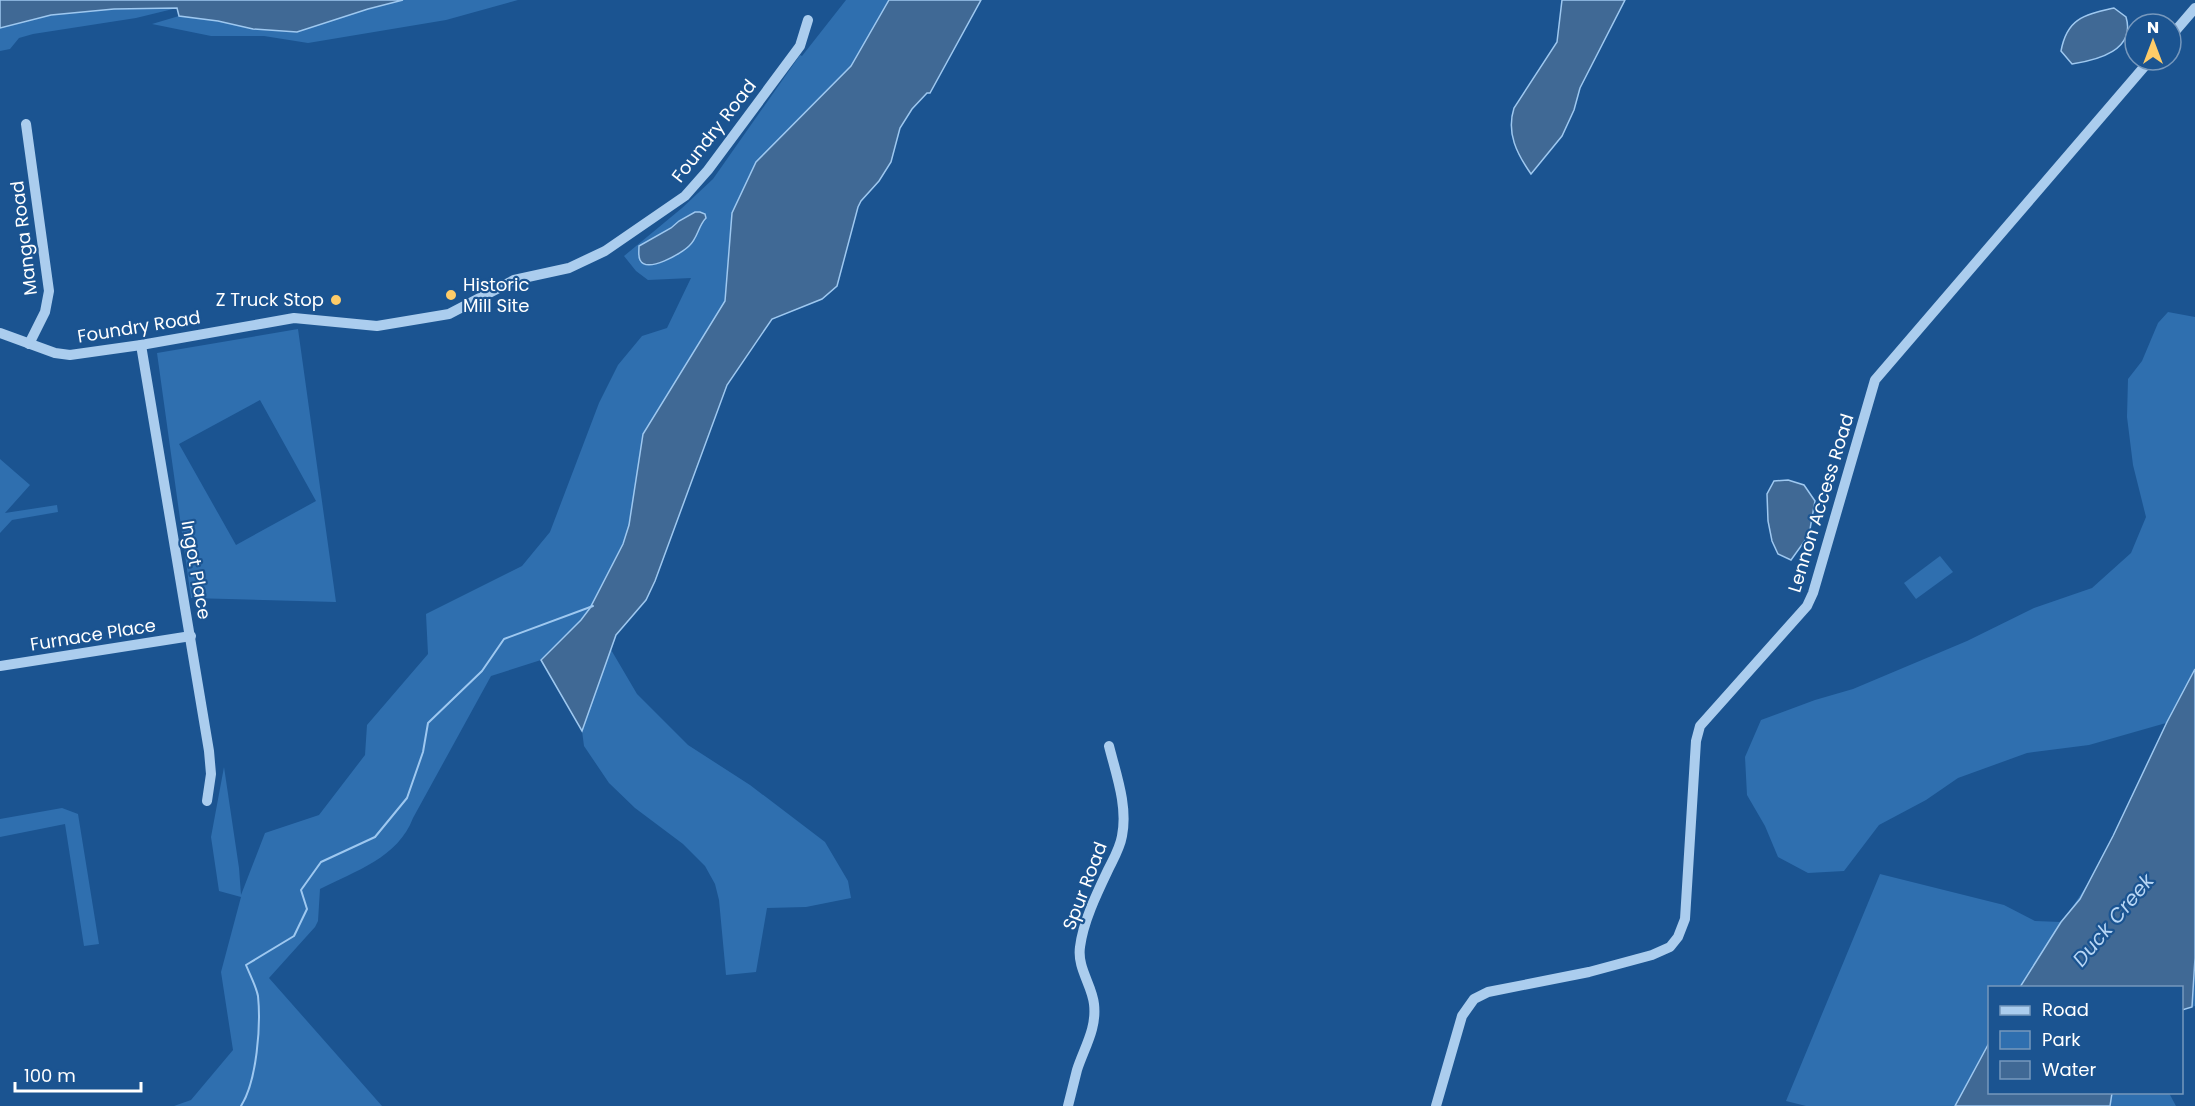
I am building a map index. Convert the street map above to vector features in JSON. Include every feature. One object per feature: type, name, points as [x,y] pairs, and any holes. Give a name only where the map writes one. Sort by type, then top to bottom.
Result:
[{"type":"street","points":[[2183,22],[2195,8]]},
{"type":"street","name":"Foundry Road","points":[[0,333],[55,353],[70,355],[294,318],[377,326],[449,314],[514,280],[569,268],[589,260],[685,196],[708,170],[800,46],[808,21]]},
{"type":"street","name":"Lennon Access Road","points":[[1436,1106],[1462,1016],[1474,999],[1488,992],[1589,972],[1652,955],[1670,947],[1678,937],[1685,919],[1696,741],[1700,726],[1810,600],[1875,380],[2140,72]]},
{"type":"street","name":"Manga Road","points":[[26,124],[49,291],[45,312],[29,344]]},
{"type":"street","name":"Ingot Place","points":[[141,345],[191,636],[211,770],[207,801]]},
{"type":"street","name":"Furnace Place","points":[[0,666],[191,636]]},
{"type":"street","name":"Spur Road","points":[[1068,1106],[1077,1070],[1092,1034],[1094,1021],[1094,1004],[1080,960],[1080,948],[1090,912],[1117,853],[1122,835],[1124,817],[1122,800],[1109,746]]},
{"type":"green space","points":[[279,0],[518,0],[446,20],[308,43],[264,36],[211,36],[152,24],[179,16],[218,21]]},
{"type":"green space","points":[[846,0],[889,0],[851,66],[756,162],[732,213],[725,301],[643,434],[629,525],[623,544],[590,608],[541,660],[491,676],[406,832],[397,843],[374,862],[320,889],[318,921],[315,927],[269,978],[382,1106],[174,1106],[191,1100],[233,1050],[221,972],[241,897],[219,891],[211,837],[224,767],[241,895],[265,833],[319,815],[365,755],[367,725],[428,654],[426,614],[522,566],[550,532],[599,403],[618,365],[642,336],[667,328],[691,278],[648,280],[636,271],[624,256],[713,179],[800,55],[802,56]]},
{"type":"green space","points":[[177,8],[136,18],[33,34],[19,38],[10,49],[0,51],[0,28],[51,15],[114,9]]},
{"type":"green space","points":[[2168,312],[2195,317],[2195,1006],[2183,1010],[2183,986],[1988,986],[1988,1094],[2170,1094],[2176,1106],[1806,1106],[1786,1101],[1880,874],[2004,905],[2035,921],[2061,922],[2077,901],[2106,852],[2166,723],[2089,745],[2027,753],[1958,778],[1926,800],[1879,825],[1844,871],[1808,873],[1778,857],[1765,826],[1747,795],[1745,757],[1761,720],[1853,689],[1967,641],[2034,608],[2092,588],[2131,553],[2146,517],[2133,465],[2127,417],[2128,379],[2142,361],[2158,323]]},
{"type":"green space","points":[[298,329],[336,602],[191,598],[157,353]],"holes":[[[260,400],[316,501],[236,545],[179,444]]]},
{"type":"green space","points":[[0,459],[30,485],[5,513],[57,505],[58,512],[12,520],[0,533]]},
{"type":"green space","points":[[1940,556],[1953,572],[1916,599],[1904,583]]},
{"type":"green space","points":[[610,648],[637,694],[688,745],[750,785],[825,842],[848,881],[851,898],[806,907],[767,908],[756,972],[726,975],[719,900],[715,884],[705,866],[683,844],[635,808],[609,783],[584,746],[582,731]]},
{"type":"green space","points":[[62,808],[78,814],[99,944],[84,946],[65,824],[0,837],[0,819]]},
{"type":"water","points":[[0,0],[403,0],[297,32],[253,29],[218,21],[179,16],[177,8],[114,9],[51,15],[0,28]]},
{"type":"water","points":[[889,0],[981,0],[930,93],[927,93],[912,109],[900,128],[891,162],[879,181],[861,201],[837,286],[822,299],[772,319],[727,385],[655,581],[646,600],[616,635],[582,731],[541,660],[590,608],[623,544],[629,525],[643,434],[725,301],[732,213],[756,162],[851,66]]},
{"type":"water","points":[[1562,0],[1625,0],[1580,88],[1574,110],[1562,136],[1531,174],[1514,143],[1512,117],[1514,108],[1557,42]]},
{"type":"water","points":[[2114,8],[2123,15],[2123,41],[2103,56],[2072,64],[2061,51],[2064,40],[2072,25],[2094,13]]},
{"type":"water","points":[[695,212],[705,214],[706,218],[689,246],[657,264],[644,264],[640,260],[639,246]]},
{"type":"water","points":[[1788,480],[1804,485],[1815,501],[1809,535],[1791,560],[1778,554],[1772,541],[1768,521],[1767,494],[1774,481]]},
{"type":"water","name":"Duck Creek","points":[[2195,669],[2195,958],[2192,1007],[2183,1010],[2183,986],[2021,986],[2061,922],[2080,899],[2113,836]]},
{"type":"water","points":[[1988,1045],[1988,1094],[2112,1094],[2110,1106],[1955,1106]]},
{"type":"waterway","points":[[241,1106],[251,1082],[257,1052],[259,1022],[258,996],[246,965],[294,936],[307,909],[301,890],[321,862],[375,837],[407,798],[423,752],[428,723],[482,671],[504,639],[593,606]]},
{"type":"place","name":"Historic Mill Site","points":[[451,295]]},
{"type":"place","name":"Z Truck Stop","points":[[336,300]]}]
